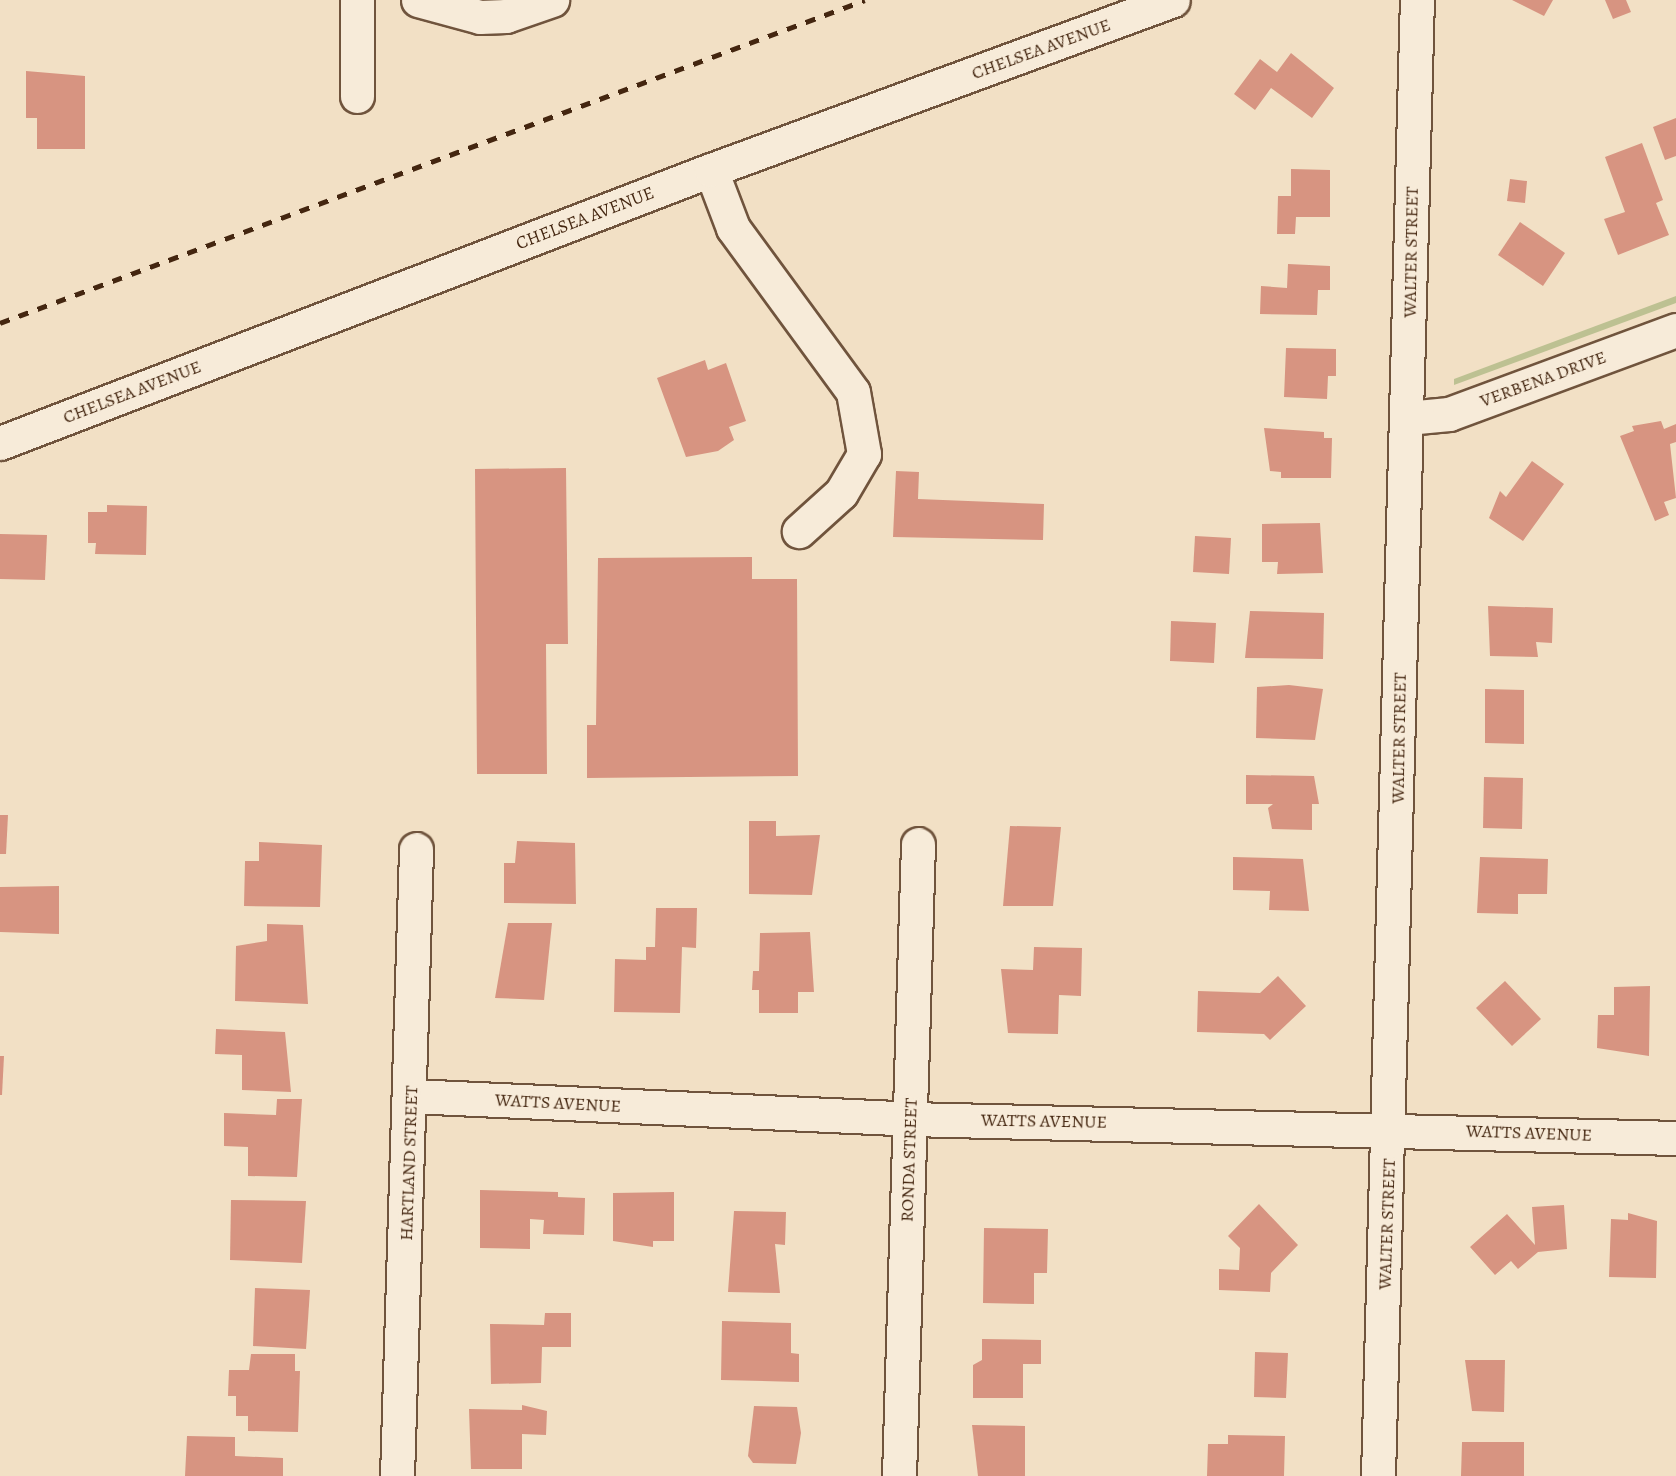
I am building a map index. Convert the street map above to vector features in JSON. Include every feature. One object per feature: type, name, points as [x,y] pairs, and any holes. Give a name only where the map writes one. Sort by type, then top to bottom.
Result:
[{"type":"street","points":[[357,0],[357,96]]},
{"type":"street","points":[[418,0],[480,17],[506,16],[552,0]]},
{"type":"street","name":"CHELSEA AVENUE","points":[[0,443],[711,170],[1173,0]]},
{"type":"street","name":"WALTER STREET","points":[[1378,1476],[1390,1128],[1418,0]]},
{"type":"street","points":[[711,170],[733,228],[853,392],[864,453],[841,493],[799,531]]},
{"type":"street","name":"VERBENA DRIVE","points":[[1407,418],[1449,414],[1676,330]]},
{"type":"street","name":"RONDA STREET","points":[[899,1476],[918,844]]},
{"type":"street","name":"HARTLAND STREET","points":[[397,1476],[411,1096],[416,849]]},
{"type":"street","name":"WATTS AVENUE","points":[[411,1096],[910,1119],[1390,1128],[1676,1138]]},
{"type":"green space","points":[[1676,296],[1676,303],[1454,385],[1454,379]]},
{"type":"building","points":[[1512,0],[1553,0],[1544,16]]},
{"type":"building","points":[[1605,0],[1626,0],[1631,12],[1613,19]]},
{"type":"building","points":[[1291,53],[1334,88],[1312,118],[1271,88],[1255,110],[1234,94],[1260,59],[1277,72]]},
{"type":"building","points":[[26,71],[85,76],[85,149],[37,149],[37,118],[26,118]]},
{"type":"building","points":[[1676,118],[1676,156],[1665,160],[1653,127]]},
{"type":"building","points":[[1642,143],[1663,200],[1656,203],[1669,235],[1618,255],[1604,219],[1625,212],[1605,157]]},
{"type":"building","points":[[1291,169],[1330,170],[1330,217],[1296,217],[1295,234],[1277,234],[1278,196],[1291,196]]},
{"type":"building","points":[[1510,179],[1527,181],[1525,203],[1507,201]]},
{"type":"building","points":[[1520,222],[1565,253],[1543,286],[1498,255]]},
{"type":"building","points":[[1288,264],[1330,266],[1330,290],[1318,290],[1317,315],[1260,314],[1261,286],[1287,288]]},
{"type":"building","points":[[1286,348],[1336,349],[1336,376],[1328,376],[1327,399],[1284,397]]},
{"type":"building","points":[[705,360],[708,370],[726,363],[746,421],[729,427],[734,440],[718,451],[686,457],[657,378]]},
{"type":"building","points":[[1661,421],[1664,429],[1676,424],[1676,442],[1670,444],[1676,498],[1664,502],[1669,515],[1655,521],[1620,436],[1634,431],[1632,426]]},
{"type":"building","points":[[1264,428],[1324,432],[1324,438],[1332,438],[1331,478],[1281,478],[1281,472],[1270,471]]},
{"type":"building","points":[[1532,461],[1564,484],[1523,541],[1489,518],[1500,491],[1506,497]]},
{"type":"building","points":[[566,468],[568,644],[546,644],[547,774],[477,774],[475,469]]},
{"type":"building","points":[[896,471],[919,472],[918,499],[1044,504],[1043,540],[893,537]]},
{"type":"building","points":[[107,505],[147,506],[146,555],[95,554],[96,543],[88,543],[88,512],[107,512]]},
{"type":"building","points":[[1320,523],[1323,573],[1277,574],[1278,562],[1262,562],[1262,524]]},
{"type":"building","points":[[0,534],[47,535],[45,580],[0,579]]},
{"type":"building","points":[[1195,536],[1231,538],[1229,574],[1193,572]]},
{"type":"building","points":[[752,557],[752,579],[797,579],[798,776],[587,778],[587,725],[596,725],[598,558]]},
{"type":"building","points":[[1488,606],[1553,608],[1552,643],[1536,642],[1538,657],[1490,656]]},
{"type":"building","points":[[1250,611],[1324,613],[1323,659],[1245,658]]},
{"type":"building","points":[[1171,621],[1216,623],[1214,663],[1170,661]]},
{"type":"building","points":[[1289,685],[1323,689],[1315,740],[1256,738],[1257,687]]},
{"type":"building","points":[[1485,689],[1524,690],[1524,744],[1485,743]]},
{"type":"building","points":[[1246,775],[1314,776],[1319,804],[1312,804],[1312,830],[1272,829],[1268,808],[1273,804],[1246,804]]},
{"type":"building","points":[[1484,777],[1523,778],[1522,829],[1483,828]]},
{"type":"building","points":[[0,815],[8,815],[6,854],[0,854]]},
{"type":"building","points":[[749,821],[776,821],[776,836],[820,835],[812,895],[749,894]]},
{"type":"building","points":[[1010,826],[1061,827],[1053,906],[1003,906]]},
{"type":"building","points":[[517,841],[575,843],[576,904],[504,903],[504,863],[515,863]]},
{"type":"building","points":[[259,842],[322,845],[320,907],[244,906],[245,861],[259,861]]},
{"type":"building","points":[[1233,857],[1303,859],[1309,911],[1269,910],[1270,891],[1233,890]]},
{"type":"building","points":[[1480,857],[1548,859],[1547,894],[1518,894],[1518,914],[1477,913]]},
{"type":"building","points":[[59,886],[59,934],[0,932],[0,887]]},
{"type":"building","points":[[656,908],[697,908],[696,948],[682,947],[680,1013],[614,1012],[615,959],[646,960],[646,947],[655,947]]},
{"type":"building","points":[[508,923],[552,923],[544,1000],[495,998]]},
{"type":"building","points":[[267,924],[303,925],[308,1004],[235,1001],[236,946],[267,941]]},
{"type":"building","points":[[810,932],[814,992],[798,992],[798,1013],[759,1013],[759,990],[752,990],[753,971],[759,971],[760,933]]},
{"type":"building","points":[[1034,947],[1082,948],[1081,996],[1059,995],[1058,1034],[1008,1033],[1001,969],[1033,970]]},
{"type":"building","points":[[1278,976],[1306,1006],[1270,1040],[1264,1034],[1197,1032],[1198,991],[1260,993]]},
{"type":"building","points":[[1505,981],[1541,1019],[1512,1046],[1476,1008]]},
{"type":"building","points":[[1650,986],[1649,1056],[1597,1048],[1598,1015],[1614,1015],[1614,987]]},
{"type":"building","points":[[216,1029],[285,1032],[291,1092],[242,1090],[242,1055],[215,1054]]},
{"type":"building","points":[[0,1056],[4,1056],[2,1095],[0,1095]]},
{"type":"building","points":[[277,1099],[302,1099],[297,1177],[248,1176],[248,1147],[224,1146],[224,1113],[276,1115]]},
{"type":"building","points":[[480,1190],[558,1192],[558,1197],[585,1198],[584,1235],[543,1234],[544,1220],[530,1219],[530,1249],[480,1248]]},
{"type":"building","points":[[674,1192],[674,1241],[653,1241],[653,1247],[613,1241],[613,1193]]},
{"type":"building","points":[[231,1200],[306,1201],[302,1263],[230,1260]]},
{"type":"building","points":[[1259,1204],[1298,1245],[1271,1273],[1270,1292],[1219,1290],[1219,1269],[1239,1270],[1240,1248],[1228,1236]]},
{"type":"building","points":[[1564,1205],[1567,1249],[1538,1252],[1518,1269],[1511,1261],[1495,1275],[1470,1247],[1507,1214],[1535,1245],[1532,1207]]},
{"type":"building","points":[[734,1211],[786,1212],[785,1245],[775,1244],[780,1293],[728,1292]]},
{"type":"building","points":[[1628,1213],[1657,1221],[1656,1278],[1609,1277],[1611,1219],[1628,1220]]},
{"type":"building","points":[[984,1228],[1048,1229],[1047,1273],[1034,1273],[1034,1304],[983,1303]]},
{"type":"building","points":[[255,1288],[310,1290],[306,1349],[253,1346]]},
{"type":"building","points":[[545,1313],[571,1313],[571,1347],[542,1347],[541,1383],[491,1384],[490,1324],[544,1325]]},
{"type":"building","points":[[722,1321],[791,1323],[791,1353],[799,1354],[799,1382],[721,1380]]},
{"type":"building","points":[[982,1339],[1041,1340],[1041,1364],[1023,1364],[1023,1398],[973,1398],[973,1365],[982,1360]]},
{"type":"building","points":[[1255,1352],[1288,1353],[1286,1398],[1254,1397]]},
{"type":"building","points":[[251,1354],[295,1354],[295,1371],[300,1371],[298,1432],[248,1431],[248,1416],[236,1416],[236,1396],[228,1396],[229,1370],[249,1370]]},
{"type":"building","points":[[1465,1360],[1505,1360],[1504,1412],[1472,1411]]},
{"type":"building","points":[[522,1405],[547,1411],[546,1435],[522,1434],[522,1469],[471,1469],[469,1409],[522,1410]]},
{"type":"building","points":[[754,1406],[797,1407],[801,1433],[796,1464],[753,1463],[748,1456]]},
{"type":"building","points":[[972,1425],[1025,1426],[1025,1476],[978,1476]]},
{"type":"building","points":[[1228,1435],[1285,1436],[1284,1476],[1207,1476],[1208,1444],[1228,1444]]},
{"type":"building","points":[[187,1436],[235,1437],[235,1456],[283,1458],[283,1476],[185,1476]]},
{"type":"building","points":[[1462,1442],[1524,1442],[1524,1476],[1461,1476]]},
{"type":"railway","points":[[0,323],[865,0]]}]
